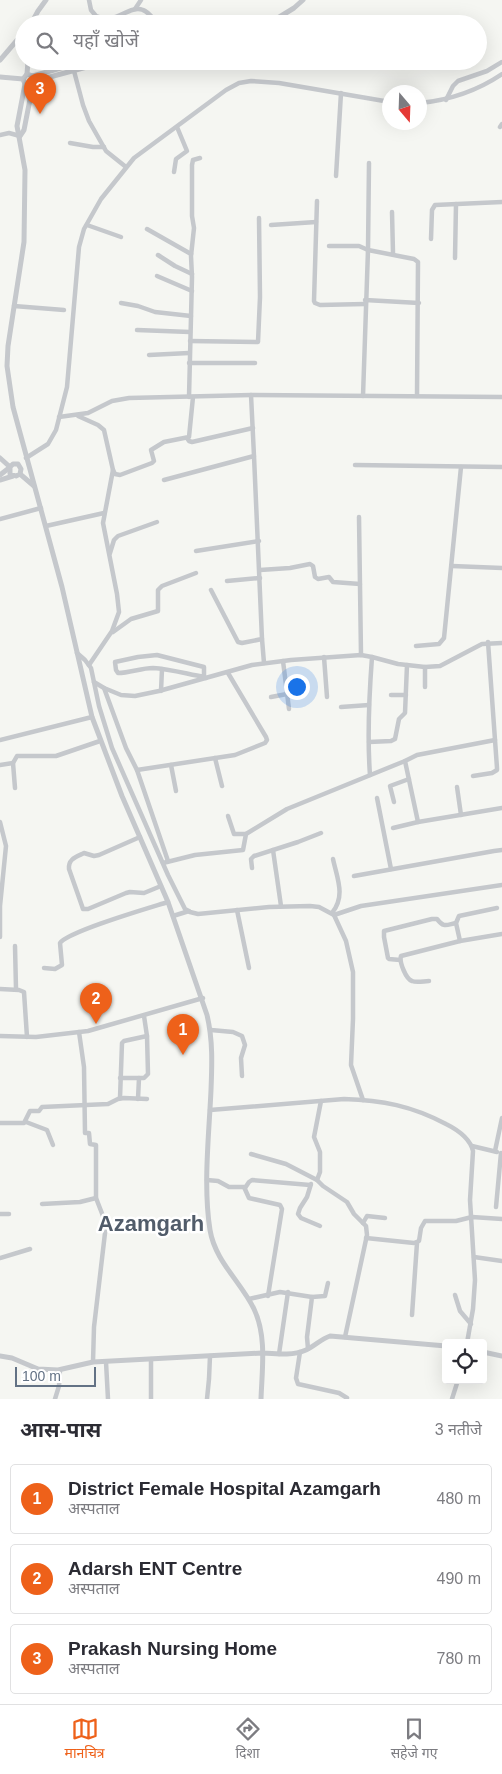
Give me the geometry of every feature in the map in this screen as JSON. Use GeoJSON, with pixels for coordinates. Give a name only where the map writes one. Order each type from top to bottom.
{"type":"FeatureCollection","features":[{"type":"Feature","properties":{"kind":"street"},"geometry":{"type":"LineString","coordinates":[[37,15],[46,0]]}},
{"type":"Feature","properties":{"kind":"street"},"geometry":{"type":"LineString","coordinates":[[89,0],[92,12],[95,15]]}},
{"type":"Feature","properties":{"kind":"street"},"geometry":{"type":"LineString","coordinates":[[121,15],[134,9],[141,0]]}},
{"type":"Feature","properties":{"kind":"street"},"geometry":{"type":"LineString","coordinates":[[283,15],[303,0]]}},
{"type":"Feature","properties":{"kind":"street"},"geometry":{"type":"LineString","coordinates":[[134,9],[144,10],[149,15]]}},
{"type":"Feature","properties":{"kind":"street"},"geometry":{"type":"LineString","coordinates":[[0,60],[15,42]]}},
{"type":"Feature","properties":{"kind":"street"},"geometry":{"type":"LineString","coordinates":[[446,100],[453,86],[458,82],[487,71],[502,62]]}},
{"type":"Feature","properties":{"kind":"street"},"geometry":{"type":"LineString","coordinates":[[20,136],[24,130],[32,79],[30,70]]}},
{"type":"Feature","properties":{"kind":"street"},"geometry":{"type":"LineString","coordinates":[[24,82],[58,70]]}},
{"type":"Feature","properties":{"kind":"street"},"geometry":{"type":"LineString","coordinates":[[32,79],[78,70]]}},
{"type":"Feature","properties":{"kind":"street"},"geometry":{"type":"LineString","coordinates":[[74,71],[86,112],[104,147],[109,154],[126,167]]}},
{"type":"Feature","properties":{"kind":"street"},"geometry":{"type":"LineString","coordinates":[[0,77],[24,82],[30,86],[32,79]]}},
{"type":"Feature","properties":{"kind":"street"},"geometry":{"type":"LineString","coordinates":[[427,102],[446,100],[501,77]]}},
{"type":"Feature","properties":{"kind":"street"},"geometry":{"type":"LineString","coordinates":[[35,487],[20,474],[20,466],[26,458],[48,444],[56,430],[67,387],[79,247],[87,225],[101,199],[134,158],[233,85],[244,81],[279,83],[382,101]]}},
{"type":"Feature","properties":{"kind":"street"},"geometry":{"type":"LineString","coordinates":[[24,82],[17,126],[25,170],[25,226],[8,346],[8,366],[13,408],[46,526],[92,717],[100,741],[168,902],[202,998],[211,1030],[212,1059],[207,1180],[210,1231],[214,1246],[249,1299],[259,1322],[262,1353],[262,1399]]}},
{"type":"Feature","properties":{"kind":"street"},"geometry":{"type":"LineString","coordinates":[[336,176],[341,93]]}},
{"type":"Feature","properties":{"kind":"street"},"geometry":{"type":"LineString","coordinates":[[174,172],[176,159],[187,151],[177,127]]}},
{"type":"Feature","properties":{"kind":"street"},"geometry":{"type":"LineString","coordinates":[[0,135],[9,133],[20,136]]}},
{"type":"Feature","properties":{"kind":"street"},"geometry":{"type":"LineString","coordinates":[[70,143],[104,147]]}},
{"type":"Feature","properties":{"kind":"street"},"geometry":{"type":"LineString","coordinates":[[113,470],[115,474],[120,475],[151,464],[154,462],[151,452],[153,448],[164,442],[187,438],[190,435],[191,254],[194,228],[192,216],[192,165],[194,160],[200,158]]}},
{"type":"Feature","properties":{"kind":"street"},"geometry":{"type":"LineString","coordinates":[[363,396],[369,163]]}},
{"type":"Feature","properties":{"kind":"street"},"geometry":{"type":"LineString","coordinates":[[317,201],[313,298],[315,303],[320,306],[365,302],[419,303]]}},
{"type":"Feature","properties":{"kind":"street"},"geometry":{"type":"LineString","coordinates":[[431,238],[433,207],[438,205],[502,202]]}},
{"type":"Feature","properties":{"kind":"street"},"geometry":{"type":"LineString","coordinates":[[455,258],[456,204]]}},
{"type":"Feature","properties":{"kind":"street"},"geometry":{"type":"LineString","coordinates":[[392,212],[393,253]]}},
{"type":"Feature","properties":{"kind":"street"},"geometry":{"type":"LineString","coordinates":[[190,341],[258,342],[260,297],[259,218]]}},
{"type":"Feature","properties":{"kind":"street"},"geometry":{"type":"LineString","coordinates":[[271,225],[316,222]]}},
{"type":"Feature","properties":{"kind":"street"},"geometry":{"type":"LineString","coordinates":[[87,225],[121,237]]}},
{"type":"Feature","properties":{"kind":"street"},"geometry":{"type":"LineString","coordinates":[[147,229],[191,254]]}},
{"type":"Feature","properties":{"kind":"street"},"geometry":{"type":"LineString","coordinates":[[329,246],[356,245],[368,250],[393,253],[418,262],[417,396]]}},
{"type":"Feature","properties":{"kind":"street"},"geometry":{"type":"LineString","coordinates":[[158,255],[192,274]]}},
{"type":"Feature","properties":{"kind":"street"},"geometry":{"type":"LineString","coordinates":[[157,276],[192,291]]}},
{"type":"Feature","properties":{"kind":"street"},"geometry":{"type":"LineString","coordinates":[[121,303],[143,307],[156,312],[191,316]]}},
{"type":"Feature","properties":{"kind":"street"},"geometry":{"type":"LineString","coordinates":[[14,306],[64,310]]}},
{"type":"Feature","properties":{"kind":"street"},"geometry":{"type":"LineString","coordinates":[[137,330],[190,332]]}},
{"type":"Feature","properties":{"kind":"street"},"geometry":{"type":"LineString","coordinates":[[148,355],[190,353]]}},
{"type":"Feature","properties":{"kind":"street"},"geometry":{"type":"LineString","coordinates":[[190,363],[255,363]]}},
{"type":"Feature","properties":{"kind":"street"},"geometry":{"type":"LineString","coordinates":[[59,417],[93,411],[112,401],[124,398],[251,394],[502,397]]}},
{"type":"Feature","properties":{"kind":"street"},"geometry":{"type":"LineString","coordinates":[[251,394],[264,663]]}},
{"type":"Feature","properties":{"kind":"street"},"geometry":{"type":"LineString","coordinates":[[77,415],[98,424],[104,430],[113,470],[104,513],[103,528],[117,594],[118,612],[110,634],[89,665]]}},
{"type":"Feature","properties":{"kind":"street"},"geometry":{"type":"LineString","coordinates":[[187,438],[192,442],[253,428]]}},
{"type":"Feature","properties":{"kind":"street"},"geometry":{"type":"LineString","coordinates":[[164,480],[254,456]]}},
{"type":"Feature","properties":{"kind":"street"},"geometry":{"type":"LineString","coordinates":[[0,458],[9,467],[9,472],[14,476]]}},
{"type":"Feature","properties":{"kind":"street"},"geometry":{"type":"LineString","coordinates":[[0,475],[16,463],[20,466]]}},
{"type":"Feature","properties":{"kind":"street"},"geometry":{"type":"LineString","coordinates":[[355,465],[502,467]]}},
{"type":"Feature","properties":{"kind":"street"},"geometry":{"type":"LineString","coordinates":[[416,646],[435,644],[443,640],[461,467]]}},
{"type":"Feature","properties":{"kind":"street"},"geometry":{"type":"LineString","coordinates":[[0,480],[20,474]]}},
{"type":"Feature","properties":{"kind":"street"},"geometry":{"type":"LineString","coordinates":[[0,519],[41,508]]}},
{"type":"Feature","properties":{"kind":"street"},"geometry":{"type":"LineString","coordinates":[[46,526],[104,513]]}},
{"type":"Feature","properties":{"kind":"street"},"geometry":{"type":"LineString","coordinates":[[359,517],[361,655]]}},
{"type":"Feature","properties":{"kind":"street"},"geometry":{"type":"LineString","coordinates":[[109,555],[114,540],[118,536],[157,522]]}},
{"type":"Feature","properties":{"kind":"street"},"geometry":{"type":"LineString","coordinates":[[196,551],[259,541]]}},
{"type":"Feature","properties":{"kind":"street"},"geometry":{"type":"LineString","coordinates":[[260,570],[290,568],[310,564],[313,566],[315,577],[318,579],[329,577],[333,582],[360,584]]}},
{"type":"Feature","properties":{"kind":"street"},"geometry":{"type":"LineString","coordinates":[[452,566],[502,568]]}},
{"type":"Feature","properties":{"kind":"street"},"geometry":{"type":"LineString","coordinates":[[110,634],[131,618],[158,611],[158,590],[162,586],[196,573]]}},
{"type":"Feature","properties":{"kind":"street"},"geometry":{"type":"LineString","coordinates":[[227,581],[260,578]]}},
{"type":"Feature","properties":{"kind":"street"},"geometry":{"type":"LineString","coordinates":[[211,590],[238,642],[262,639]]}},
{"type":"Feature","properties":{"kind":"street"},"geometry":{"type":"LineString","coordinates":[[94,682],[104,688],[128,696],[143,695],[264,663],[361,655],[407,665],[440,666],[471,648],[488,642],[502,644]]}},
{"type":"Feature","properties":{"kind":"street"},"geometry":{"type":"LineString","coordinates":[[473,776],[492,773],[497,770],[488,642]]}},
{"type":"Feature","properties":{"kind":"street"},"geometry":{"type":"LineString","coordinates":[[77,653],[89,665],[112,748],[165,862],[179,898],[189,911],[198,914],[281,906],[310,906],[320,907],[333,914],[344,936],[353,972],[351,1065],[363,1100]]}},
{"type":"Feature","properties":{"kind":"street"},"geometry":{"type":"LineString","coordinates":[[162,655],[204,667],[206,678],[162,669],[118,673],[115,662],[138,657],[162,655]]}},
{"type":"Feature","properties":{"kind":"street"},"geometry":{"type":"LineString","coordinates":[[324,657],[327,697]]}},
{"type":"Feature","properties":{"kind":"street"},"geometry":{"type":"LineString","coordinates":[[370,775],[368,742],[372,657]]}},
{"type":"Feature","properties":{"kind":"street"},"geometry":{"type":"LineString","coordinates":[[283,661],[289,709]]}},
{"type":"Feature","properties":{"kind":"street"},"geometry":{"type":"LineString","coordinates":[[368,742],[391,741],[395,739],[399,718],[405,713],[407,665]]}},
{"type":"Feature","properties":{"kind":"street"},"geometry":{"type":"LineString","coordinates":[[425,667],[425,687]]}},
{"type":"Feature","properties":{"kind":"street"},"geometry":{"type":"LineString","coordinates":[[161,691],[162,669]]}},
{"type":"Feature","properties":{"kind":"street"},"geometry":{"type":"LineString","coordinates":[[137,770],[242,753],[265,744],[267,740],[228,673]]}},
{"type":"Feature","properties":{"kind":"street"},"geometry":{"type":"LineString","coordinates":[[104,688],[126,748],[137,770],[165,862]]}},
{"type":"Feature","properties":{"kind":"street"},"geometry":{"type":"LineString","coordinates":[[271,697],[287,694]]}},
{"type":"Feature","properties":{"kind":"street"},"geometry":{"type":"LineString","coordinates":[[391,695],[406,695]]}},
{"type":"Feature","properties":{"kind":"street"},"geometry":{"type":"LineString","coordinates":[[340,707],[369,706]]}},
{"type":"Feature","properties":{"kind":"street"},"geometry":{"type":"LineString","coordinates":[[0,740],[92,717]]}},
{"type":"Feature","properties":{"kind":"street"},"geometry":{"type":"LineString","coordinates":[[15,788],[13,763],[17,756],[56,756],[100,741]]}},
{"type":"Feature","properties":{"kind":"street"},"geometry":{"type":"LineString","coordinates":[[228,816],[234,834],[246,834],[287,809],[425,753],[496,741],[502,743]]}},
{"type":"Feature","properties":{"kind":"street"},"geometry":{"type":"LineString","coordinates":[[215,758],[222,786]]}},
{"type":"Feature","properties":{"kind":"street"},"geometry":{"type":"LineString","coordinates":[[405,761],[418,822]]}},
{"type":"Feature","properties":{"kind":"street"},"geometry":{"type":"LineString","coordinates":[[0,764],[13,763]]}},
{"type":"Feature","properties":{"kind":"street"},"geometry":{"type":"LineString","coordinates":[[171,765],[176,791]]}},
{"type":"Feature","properties":{"kind":"street"},"geometry":{"type":"LineString","coordinates":[[394,802],[390,786],[409,779]]}},
{"type":"Feature","properties":{"kind":"street"},"geometry":{"type":"LineString","coordinates":[[456,787],[461,815]]}},
{"type":"Feature","properties":{"kind":"street"},"geometry":{"type":"LineString","coordinates":[[377,798],[392,869]]}},
{"type":"Feature","properties":{"kind":"street"},"geometry":{"type":"LineString","coordinates":[[393,828],[502,808]]}},
{"type":"Feature","properties":{"kind":"street"},"geometry":{"type":"LineString","coordinates":[[0,822],[6,846],[0,906],[0,937]]}},
{"type":"Feature","properties":{"kind":"street"},"geometry":{"type":"LineString","coordinates":[[252,868],[252,857],[321,833]]}},
{"type":"Feature","properties":{"kind":"street"},"geometry":{"type":"LineString","coordinates":[[165,862],[195,855],[240,851],[244,848],[246,834]]}},
{"type":"Feature","properties":{"kind":"street"},"geometry":{"type":"LineString","coordinates":[[140,837],[97,856],[84,853],[71,860],[69,869],[83,909],[88,909],[126,893],[144,894],[161,886]]}},
{"type":"Feature","properties":{"kind":"street"},"geometry":{"type":"LineString","coordinates":[[273,850],[281,906]]}},
{"type":"Feature","properties":{"kind":"street"},"geometry":{"type":"LineString","coordinates":[[354,876],[502,850]]}},
{"type":"Feature","properties":{"kind":"street"},"geometry":{"type":"LineString","coordinates":[[333,859],[340,893],[338,905],[333,914]]}},
{"type":"Feature","properties":{"kind":"street"},"geometry":{"type":"LineString","coordinates":[[333,914],[361,906],[502,885]]}},
{"type":"Feature","properties":{"kind":"street"},"geometry":{"type":"LineString","coordinates":[[44,968],[55,969],[61,967],[63,963],[60,943],[64,938],[168,902]]}},
{"type":"Feature","properties":{"kind":"street"},"geometry":{"type":"LineString","coordinates":[[460,942],[456,923],[457,918],[462,915],[497,908]]}},
{"type":"Feature","properties":{"kind":"street"},"geometry":{"type":"LineString","coordinates":[[237,910],[249,968]]}},
{"type":"Feature","properties":{"kind":"street"},"geometry":{"type":"LineString","coordinates":[[173,916],[189,911]]}},
{"type":"Feature","properties":{"kind":"street"},"geometry":{"type":"LineString","coordinates":[[400,960],[389,959],[386,955],[384,931],[387,929],[435,919],[444,926],[456,923]]}},
{"type":"Feature","properties":{"kind":"street"},"geometry":{"type":"LineString","coordinates":[[429,981],[411,981],[408,979],[400,960],[403,954],[502,934]]}},
{"type":"Feature","properties":{"kind":"street"},"geometry":{"type":"LineString","coordinates":[[15,946],[16,989]]}},
{"type":"Feature","properties":{"kind":"street"},"geometry":{"type":"LineString","coordinates":[[0,989],[22,990],[25,995],[28,1037]]}},
{"type":"Feature","properties":{"kind":"street"},"geometry":{"type":"LineString","coordinates":[[0,1036],[28,1037],[88,1031],[202,998]]}},
{"type":"Feature","properties":{"kind":"street"},"geometry":{"type":"LineString","coordinates":[[120,1078],[146,1077],[148,1074],[148,1036],[144,1016]]}},
{"type":"Feature","properties":{"kind":"street"},"geometry":{"type":"LineString","coordinates":[[211,1030],[233,1032],[242,1036],[245,1045],[241,1058],[242,1076]]}},
{"type":"Feature","properties":{"kind":"street"},"geometry":{"type":"LineString","coordinates":[[79,1032],[84,1067],[85,1133],[88,1133],[90,1144],[96,1145],[96,1198],[103,1216],[105,1233],[94,1327],[93,1362]]}},
{"type":"Feature","properties":{"kind":"street"},"geometry":{"type":"LineString","coordinates":[[120,1098],[122,1044],[124,1041],[148,1036]]}},
{"type":"Feature","properties":{"kind":"street"},"geometry":{"type":"LineString","coordinates":[[138,1099],[139,1078]]}},
{"type":"Feature","properties":{"kind":"street"},"geometry":{"type":"LineString","coordinates":[[26,1122],[30,1111],[39,1111],[42,1107],[108,1104],[120,1098],[147,1099]]}},
{"type":"Feature","properties":{"kind":"street"},"geometry":{"type":"LineString","coordinates":[[210,1110],[344,1099],[363,1100],[391,1103],[419,1111],[456,1130],[465,1137],[472,1146],[473,1157],[470,1200],[474,1257],[474,1298],[468,1339]]}},
{"type":"Feature","properties":{"kind":"street"},"geometry":{"type":"LineString","coordinates":[[320,1226],[298,1216],[298,1211],[307,1197],[310,1185],[320,1172],[320,1152],[314,1137],[321,1101]]}},
{"type":"Feature","properties":{"kind":"street"},"geometry":{"type":"LineString","coordinates":[[495,1151],[502,1118]]}},
{"type":"Feature","properties":{"kind":"street"},"geometry":{"type":"LineString","coordinates":[[0,1123],[22,1124],[26,1122],[46,1130],[53,1145]]}},
{"type":"Feature","properties":{"kind":"street"},"geometry":{"type":"LineString","coordinates":[[472,1146],[502,1153],[496,1207]]}},
{"type":"Feature","properties":{"kind":"street"},"geometry":{"type":"LineString","coordinates":[[251,1154],[286,1164],[315,1179],[347,1202],[367,1230],[345,1336]]}},
{"type":"Feature","properties":{"kind":"street"},"geometry":{"type":"LineString","coordinates":[[207,1180],[218,1181],[228,1186],[245,1188]]}},
{"type":"Feature","properties":{"kind":"street"},"geometry":{"type":"LineString","coordinates":[[268,1296],[282,1207],[278,1203],[249,1198],[245,1188],[248,1182],[252,1180],[310,1185]]}},
{"type":"Feature","properties":{"kind":"street"},"geometry":{"type":"LineString","coordinates":[[42,1204],[96,1198]]}},
{"type":"Feature","properties":{"kind":"street"},"geometry":{"type":"LineString","coordinates":[[0,1214],[9,1214]]}},
{"type":"Feature","properties":{"kind":"street"},"geometry":{"type":"LineString","coordinates":[[363,1223],[367,1216],[385,1218]]}},
{"type":"Feature","properties":{"kind":"street"},"geometry":{"type":"LineString","coordinates":[[412,1315],[417,1243],[422,1224],[425,1221],[456,1222],[472,1217],[502,1219]]}},
{"type":"Feature","properties":{"kind":"street"},"geometry":{"type":"LineString","coordinates":[[366,1238],[390,1242],[417,1243]]}},
{"type":"Feature","properties":{"kind":"street"},"geometry":{"type":"LineString","coordinates":[[0,1258],[30,1249]]}},
{"type":"Feature","properties":{"kind":"street"},"geometry":{"type":"LineString","coordinates":[[474,1257],[502,1261]]}},
{"type":"Feature","properties":{"kind":"street"},"geometry":{"type":"LineString","coordinates":[[249,1299],[280,1292],[326,1296],[328,1283]]}},
{"type":"Feature","properties":{"kind":"street"},"geometry":{"type":"LineString","coordinates":[[279,1354],[288,1292]]}},
{"type":"Feature","properties":{"kind":"street"},"geometry":{"type":"LineString","coordinates":[[454,1295],[460,1311],[471,1324]]}},
{"type":"Feature","properties":{"kind":"street"},"geometry":{"type":"LineString","coordinates":[[308,1349],[307,1337],[312,1296]]}},
{"type":"Feature","properties":{"kind":"street"},"geometry":{"type":"LineString","coordinates":[[0,1356],[12,1358],[38,1369],[60,1370],[93,1362],[262,1353],[290,1354],[308,1349],[330,1336],[442,1346]]}},
{"type":"Feature","properties":{"kind":"street"},"geometry":{"type":"LineString","coordinates":[[300,1352],[296,1378],[298,1384],[339,1393],[347,1398]]}},
{"type":"Feature","properties":{"kind":"street"},"geometry":{"type":"LineString","coordinates":[[487,1353],[502,1356]]}},
{"type":"Feature","properties":{"kind":"street"},"geometry":{"type":"LineString","coordinates":[[206,1399],[210,1356]]}},
{"type":"Feature","properties":{"kind":"street"},"geometry":{"type":"LineString","coordinates":[[151,1359],[152,1399]]}},
{"type":"Feature","properties":{"kind":"street"},"geometry":{"type":"LineString","coordinates":[[106,1362],[108,1399]]}},
{"type":"Feature","properties":{"kind":"street"},"geometry":{"type":"LineString","coordinates":[[54,1399],[59,1386],[60,1370]]}},
{"type":"Feature","properties":{"kind":"street"},"geometry":{"type":"LineString","coordinates":[[452,1399],[457,1384]]}},
{"type":"Feature","properties":{"kind":"place","name":"Prakash Nursing Home"},"geometry":{"type":"Point","coordinates":[40,114]}},
{"type":"Feature","properties":{"kind":"place","name":"Adarsh ENT Centre"},"geometry":{"type":"Point","coordinates":[96,1024]}},
{"type":"Feature","properties":{"kind":"place","name":"District Female Hospital Azamgarh"},"geometry":{"type":"Point","coordinates":[183,1055]}},
{"type":"Feature","properties":{"kind":"district","name":"Azamgarh"},"geometry":{"type":"Point","coordinates":[151,1223]}}]}
